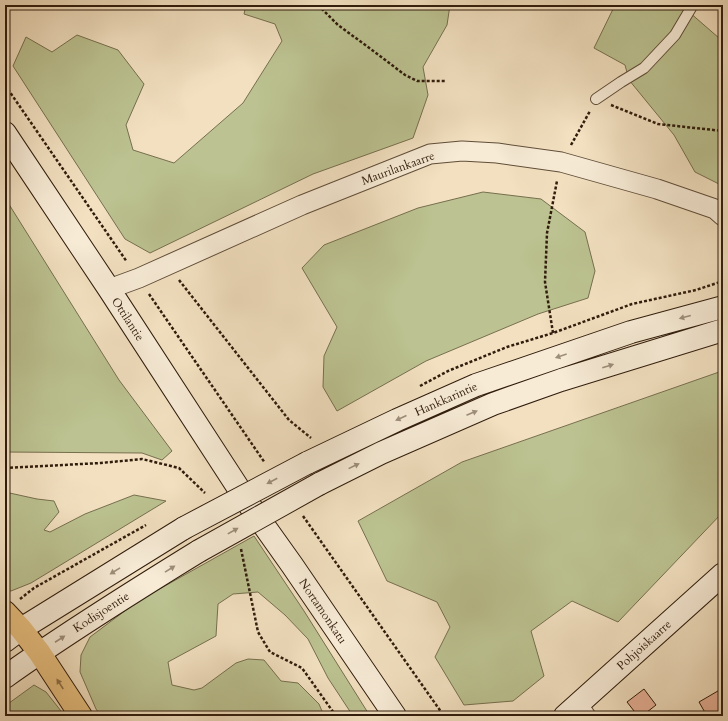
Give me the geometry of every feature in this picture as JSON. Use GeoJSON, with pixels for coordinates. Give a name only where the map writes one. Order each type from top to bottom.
{"type":"FeatureCollection","features":[{"type":"Feature","properties":{"kind":"highway"},"geometry":{"type":"LineString","coordinates":[[11,607],[13,635],[39,652],[81,716]]}},
{"type":"Feature","properties":{"kind":"main road","name":"Ottilantie"},"geometry":{"type":"LineString","coordinates":[[5,133],[109,289],[250,506]]}},
{"type":"Feature","properties":{"kind":"main road","name":"Hankkarintie"},"geometry":{"type":"LineString","coordinates":[[13,635],[184,528],[306,463],[397,420],[476,385],[631,332],[723,307]]}},
{"type":"Feature","properties":{"kind":"main road","name":"Hankkarintie"},"geometry":{"type":"LineString","coordinates":[[199,550],[319,484],[381,453],[493,404],[561,380],[723,330]]}},
{"type":"Feature","properties":{"kind":"main road","name":"Nortamonkatu"},"geometry":{"type":"LineString","coordinates":[[250,506],[395,716]]}},
{"type":"Feature","properties":{"kind":"main road","name":"Kodisjoentie"},"geometry":{"type":"LineString","coordinates":[[5,677],[39,652],[199,550]]}},
{"type":"Feature","properties":{"kind":"main road","name":"Pohjoiskaarre"},"geometry":{"type":"LineString","coordinates":[[565,716],[586,709],[723,574]]}},
{"type":"Feature","properties":{"kind":"street","name":"Maurilankaarre"},"geometry":{"type":"LineString","coordinates":[[109,289],[139,278],[302,205],[430,154],[462,151],[497,153],[560,170],[657,189],[715,210],[723,216]]}},
{"type":"Feature","properties":{"kind":"lane"},"geometry":{"type":"LineString","coordinates":[[596,99],[644,68],[675,35],[691,8],[691,5]]}},
{"type":"Feature","properties":{"kind":"path"},"geometry":{"type":"LineString","coordinates":[[318,5],[338,25],[417,82],[445,81]]}},
{"type":"Feature","properties":{"kind":"path"},"geometry":{"type":"LineString","coordinates":[[5,85],[269,469]]}},
{"type":"Feature","properties":{"kind":"path"},"geometry":{"type":"LineString","coordinates":[[553,333],[545,282],[547,233],[560,170],[596,99],[658,124],[723,131]]}},
{"type":"Feature","properties":{"kind":"path"},"geometry":{"type":"LineString","coordinates":[[167,265],[289,420],[312,439]]}},
{"type":"Feature","properties":{"kind":"path"},"geometry":{"type":"LineString","coordinates":[[302,514],[444,716]]}},
{"type":"Feature","properties":{"kind":"path"},"geometry":{"type":"LineString","coordinates":[[11,607],[34,588],[149,524]]}},
{"type":"Feature","properties":{"kind":"green space"},"geometry":{"type":"Polygon","coordinates":[[[246,5],[450,5],[447,25],[423,67],[428,95],[413,138],[313,174],[150,253],[125,239],[13,66],[26,37],[52,52],[77,35],[118,50],[144,84],[126,125],[133,150],[174,163],[243,103],[282,41],[275,24],[244,14],[246,5]]]}},
{"type":"Feature","properties":{"kind":"green space"},"geometry":{"type":"Polygon","coordinates":[[[615,5],[643,7],[646,5],[681,5],[719,38],[723,36],[723,186],[695,172],[674,135],[629,80],[625,65],[594,48],[615,5]]]}},
{"type":"Feature","properties":{"kind":"green space"},"geometry":{"type":"Polygon","coordinates":[[[483,192],[541,199],[585,232],[595,271],[588,298],[538,314],[426,361],[337,411],[323,387],[324,356],[337,327],[302,268],[324,245],[418,208],[483,192]]]}},
{"type":"Feature","properties":{"kind":"green space"},"geometry":{"type":"Polygon","coordinates":[[[5,198],[119,380],[172,451],[162,460],[142,453],[5,452],[5,198]]]}},
{"type":"Feature","properties":{"kind":"green space"},"geometry":{"type":"Polygon","coordinates":[[[722,371],[723,512],[618,622],[572,601],[531,631],[544,676],[513,701],[464,705],[435,657],[450,627],[437,602],[387,581],[358,521],[462,462],[722,371]]]}},
{"type":"Feature","properties":{"kind":"green space"},"geometry":{"type":"Polygon","coordinates":[[[5,492],[54,501],[59,512],[44,530],[50,532],[85,514],[134,495],[166,501],[31,583],[11,591],[5,590],[5,492]]]}},
{"type":"Feature","properties":{"kind":"green space"},"geometry":{"type":"Polygon","coordinates":[[[254,536],[304,611],[370,716],[353,716],[328,678],[308,639],[285,615],[258,592],[233,594],[218,604],[216,636],[168,662],[172,685],[194,690],[202,688],[236,663],[248,659],[264,660],[281,681],[298,683],[319,704],[324,716],[101,716],[96,709],[80,672],[81,655],[90,637],[138,601],[254,536]]]}},
{"type":"Feature","properties":{"kind":"green space"},"geometry":{"type":"Polygon","coordinates":[[[34,685],[46,692],[65,716],[5,716],[5,706],[34,685]]]}},
{"type":"Feature","properties":{"kind":"building"},"geometry":{"type":"Polygon","coordinates":[[[723,688],[723,716],[707,716],[699,702],[723,688]]]}},
{"type":"Feature","properties":{"kind":"building"},"geometry":{"type":"Polygon","coordinates":[[[644,689],[656,705],[642,716],[638,716],[627,702],[644,689]]]}}]}
